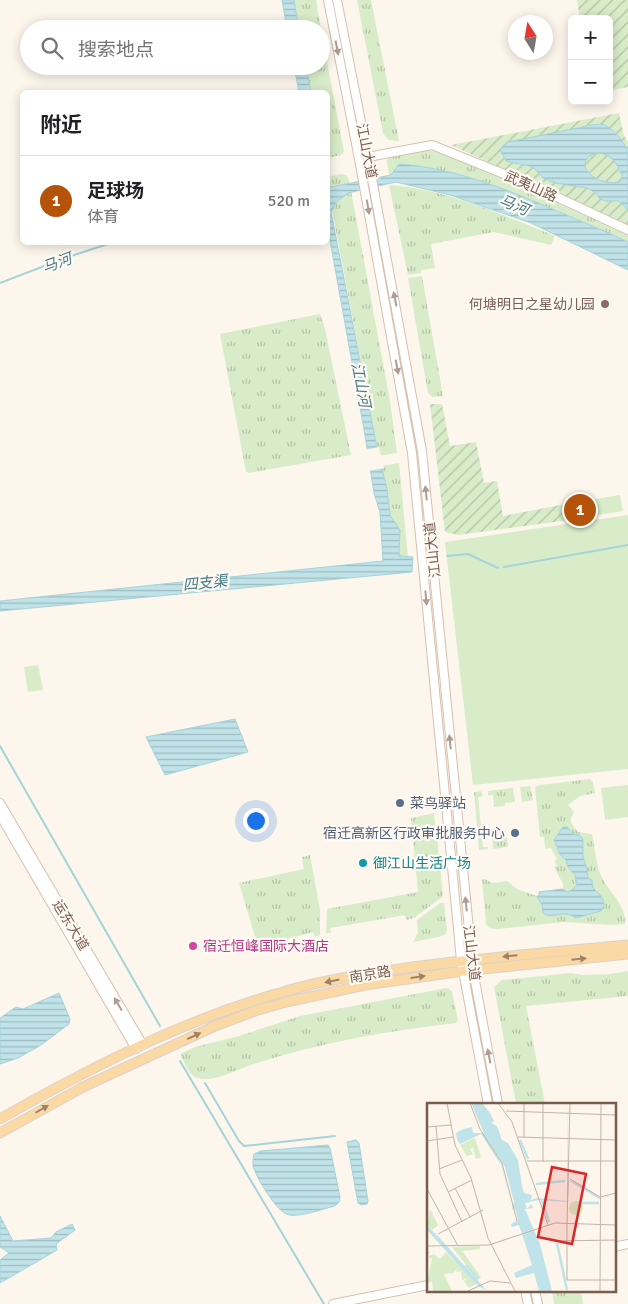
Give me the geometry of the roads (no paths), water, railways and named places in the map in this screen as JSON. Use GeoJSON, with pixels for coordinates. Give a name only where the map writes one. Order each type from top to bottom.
{"type":"FeatureCollection","features":[{"type":"Feature","properties":{"kind":"main road","name":"江山大道"},"geometry":{"type":"LineString","coordinates":[[328,0],[412,453],[461,960],[488,1103]]}},
{"type":"Feature","properties":{"kind":"main road","name":"江山大道"},"geometry":{"type":"LineString","coordinates":[[337,0],[422,451],[471,959],[498,1103]]}},
{"type":"Feature","properties":{"kind":"main road","name":"武夷山路"},"geometry":{"type":"LineString","coordinates":[[368,157],[432,144],[529,184],[628,230]]}},
{"type":"Feature","properties":{"kind":"main road","name":"运东大道"},"geometry":{"type":"LineString","coordinates":[[0,804],[140,1047]]}},
{"type":"Feature","properties":{"kind":"main road","name":"运东大道"},"geometry":{"type":"LineString","coordinates":[[0,815],[140,1047]]}},
{"type":"Feature","properties":{"kind":"main road","name":"南京路"},"geometry":{"type":"LineString","coordinates":[[0,1119],[77,1077],[140,1047],[211,1016],[285,991],[363,974],[461,960],[628,945]]}},
{"type":"Feature","properties":{"kind":"main road","name":"南京路"},"geometry":{"type":"LineString","coordinates":[[0,1133],[49,1104],[132,1064],[215,1026],[286,1002],[365,985],[463,971],[628,954]]}},
{"type":"Feature","properties":{"kind":"main road"},"geometry":{"type":"LineString","coordinates":[[333,1304],[427,1285]]}},
{"type":"Feature","properties":{"kind":"water"},"geometry":{"type":"Polygon","coordinates":[[[282,0],[294,0],[297,20],[285,20],[282,0]]]}},
{"type":"Feature","properties":{"kind":"water"},"geometry":{"type":"Polygon","coordinates":[[[296,75],[308,75],[311,90],[299,90],[296,75]]]}},
{"type":"Feature","properties":{"kind":"water"},"geometry":{"type":"Polygon","coordinates":[[[603,124],[607,126],[618,136],[627,149],[628,210],[619,201],[605,201],[587,188],[555,183],[543,178],[534,168],[506,161],[501,152],[501,148],[508,142],[603,124]],[[601,153],[588,157],[585,162],[589,173],[602,181],[619,182],[622,175],[618,166],[612,159],[601,153]]]}},
{"type":"Feature","properties":{"kind":"water","name":"江山河"},"geometry":{"type":"Polygon","coordinates":[[[399,164],[458,174],[532,200],[628,242],[628,270],[531,223],[450,195],[396,182],[348,193],[335,203],[331,212],[377,448],[387,489],[390,515],[400,530],[399,556],[413,557],[412,572],[0,611],[0,601],[383,561],[380,512],[374,493],[330,240],[330,186],[391,175],[399,164]]]}},
{"type":"Feature","properties":{"kind":"water"},"geometry":{"type":"Polygon","coordinates":[[[235,719],[248,752],[165,775],[146,737],[235,719]]]}},
{"type":"Feature","properties":{"kind":"water"},"geometry":{"type":"Polygon","coordinates":[[[563,827],[567,827],[573,834],[579,835],[583,839],[583,857],[588,878],[592,880],[593,888],[603,900],[604,906],[601,911],[576,918],[566,914],[550,916],[543,913],[542,905],[537,896],[539,896],[539,892],[562,889],[568,892],[577,885],[575,875],[560,854],[554,840],[563,827]]]}},
{"type":"Feature","properties":{"kind":"water"},"geometry":{"type":"Polygon","coordinates":[[[59,993],[70,1019],[69,1024],[41,1045],[18,1058],[0,1064],[0,1018],[16,1007],[23,1009],[59,993]]]}},
{"type":"Feature","properties":{"kind":"water"},"geometry":{"type":"Polygon","coordinates":[[[356,1140],[359,1143],[368,1201],[367,1204],[361,1205],[358,1203],[347,1142],[356,1140]]]}},
{"type":"Feature","properties":{"kind":"water"},"geometry":{"type":"Polygon","coordinates":[[[328,1145],[340,1197],[339,1202],[335,1206],[305,1214],[289,1215],[284,1213],[273,1202],[258,1178],[253,1166],[254,1154],[261,1151],[328,1145]]]}},
{"type":"Feature","properties":{"kind":"water"},"geometry":{"type":"Polygon","coordinates":[[[0,1216],[13,1241],[51,1238],[56,1232],[72,1224],[75,1230],[56,1244],[57,1250],[0,1283],[0,1260],[9,1253],[0,1247],[0,1216]]]}},
{"type":"Feature","properties":{"kind":"waterway","name":"马河"},"geometry":{"type":"LineString","coordinates":[[0,283],[105,245]]}},
{"type":"Feature","properties":{"kind":"waterway","name":"四支渠"},"geometry":{"type":"LineString","coordinates":[[504,567],[628,545]]}},
{"type":"Feature","properties":{"kind":"waterway","name":"四支渠"},"geometry":{"type":"LineString","coordinates":[[447,556],[468,554],[498,568]]}},
{"type":"Feature","properties":{"kind":"waterway"},"geometry":{"type":"LineString","coordinates":[[0,746],[160,1026]]}},
{"type":"Feature","properties":{"kind":"waterway"},"geometry":{"type":"LineString","coordinates":[[180,1061],[324,1304]]}},
{"type":"Feature","properties":{"kind":"waterway"},"geometry":{"type":"LineString","coordinates":[[205,1083],[239,1141],[244,1146],[335,1136]]}},
{"type":"Feature","properties":{"kind":"place","name":"何塘明日之星幼儿园"},"geometry":{"type":"Point","coordinates":[605,304]}},
{"type":"Feature","properties":{"kind":"place","name":"足球场"},"geometry":{"type":"Point","coordinates":[580,510]}},
{"type":"Feature","properties":{"kind":"place","name":"菜鸟驿站"},"geometry":{"type":"Point","coordinates":[400,803]}},
{"type":"Feature","properties":{"kind":"place","name":"宿迁高新区行政审批服务中心"},"geometry":{"type":"Point","coordinates":[515,833]}},
{"type":"Feature","properties":{"kind":"place","name":"御江山生活广场"},"geometry":{"type":"Point","coordinates":[363,863]}},
{"type":"Feature","properties":{"kind":"place","name":"宿迁恒峰国际大酒店"},"geometry":{"type":"Point","coordinates":[193,946]}}]}
